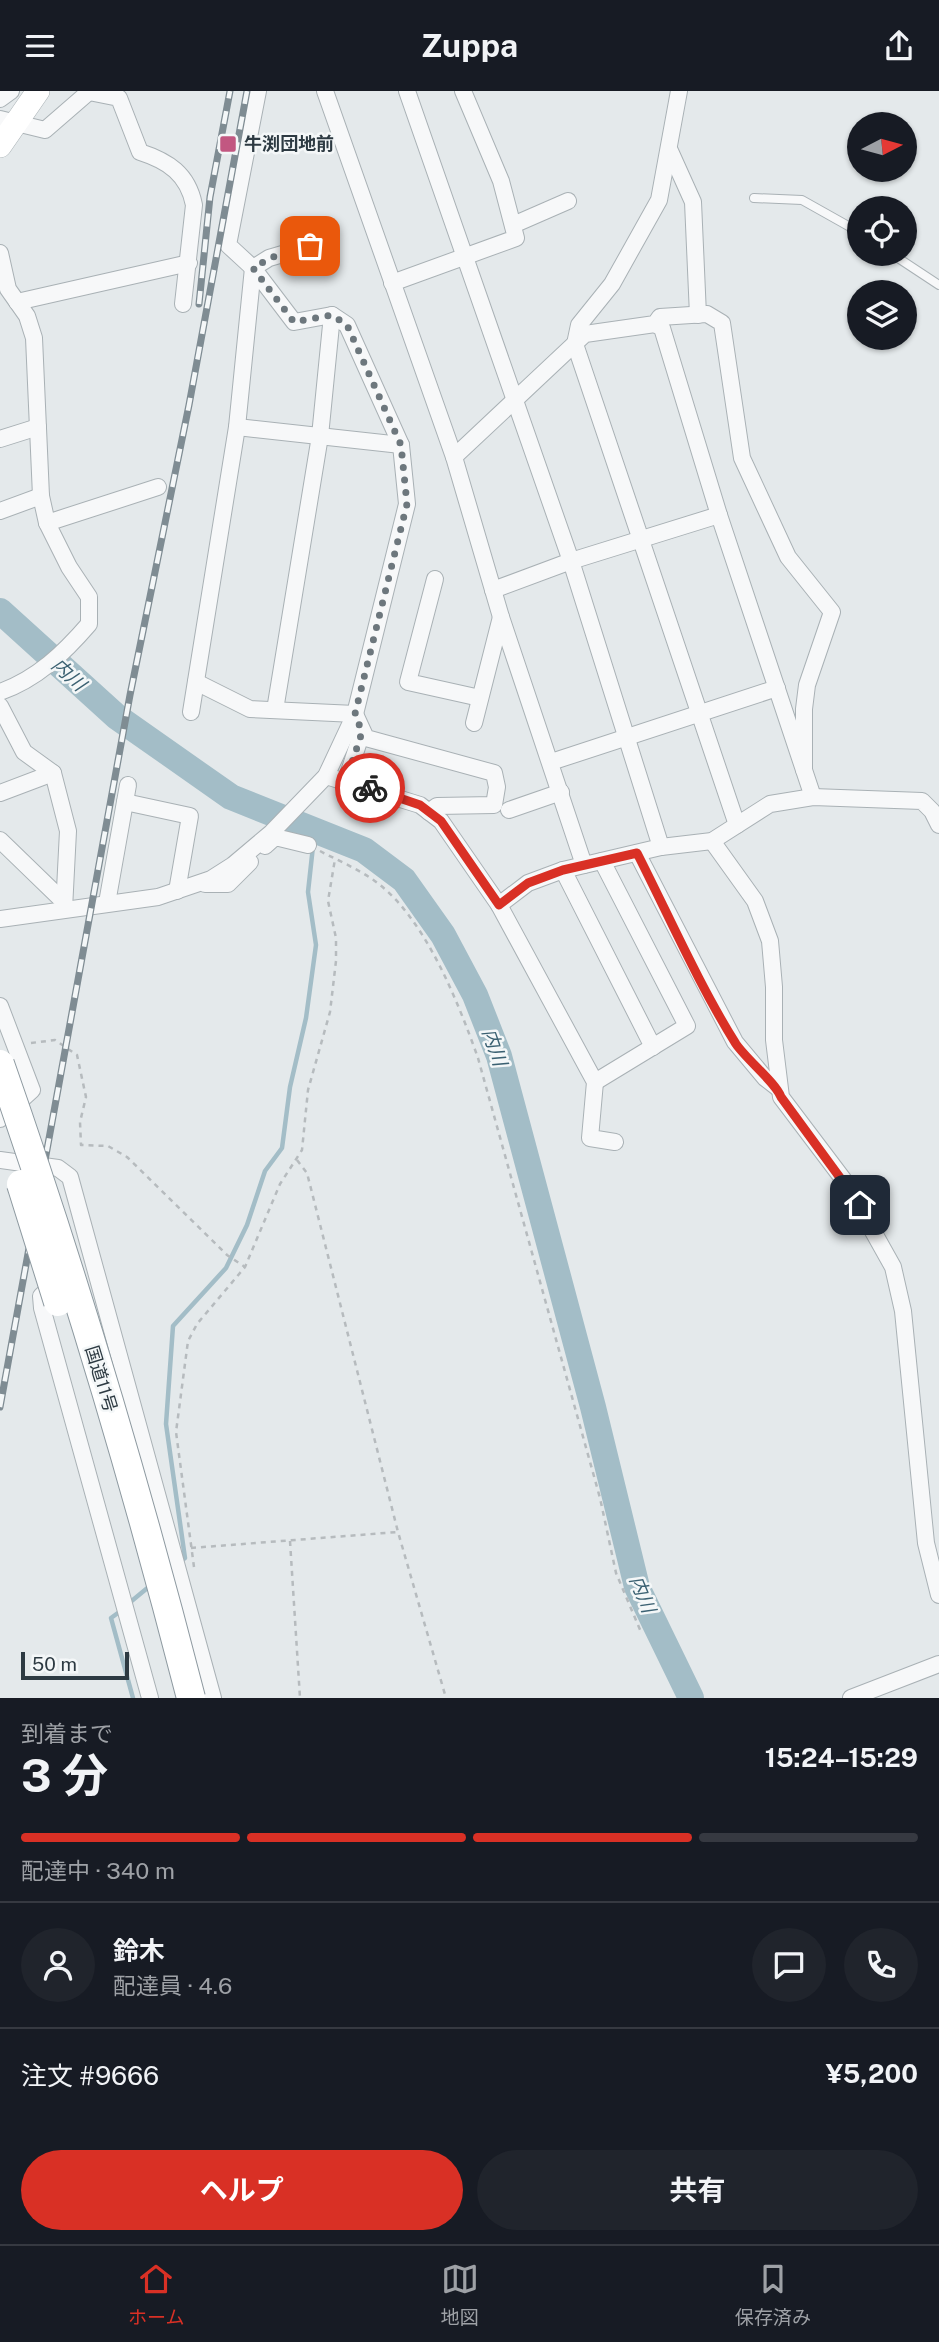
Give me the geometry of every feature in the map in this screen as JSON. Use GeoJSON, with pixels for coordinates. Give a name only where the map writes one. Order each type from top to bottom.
{"type":"FeatureCollection","features":[{"type":"Feature","properties":{"kind":"highway","name":"国道11号"},"geometry":{"type":"LineString","coordinates":[[8,1056],[162,1585],[191,1698]]}},
{"type":"Feature","properties":{"kind":"highway","name":"国道11号"},"geometry":{"type":"LineString","coordinates":[[0,1121],[127,1528],[173,1698]]}},
{"type":"Feature","properties":{"kind":"main road"},"geometry":{"type":"LineString","coordinates":[[0,146],[9,121],[38,91]]}},
{"type":"Feature","properties":{"kind":"street"},"geometry":{"type":"LineString","coordinates":[[0,99],[11,91]]}},
{"type":"Feature","properties":{"kind":"street"},"geometry":{"type":"LineString","coordinates":[[0,919],[63,905],[107,902],[177,891],[199,884],[233,865],[271,832],[326,776],[355,714],[407,504],[401,445],[347,325],[332,315],[294,322],[253,268],[228,245],[258,91]]}},
{"type":"Feature","properties":{"kind":"street"},"geometry":{"type":"LineString","coordinates":[[325,91],[454,457],[501,617],[584,865]]}},
{"type":"Feature","properties":{"kind":"street"},"geometry":{"type":"LineString","coordinates":[[407,91],[462,257],[571,562],[661,847]]}},
{"type":"Feature","properties":{"kind":"street"},"geometry":{"type":"LineString","coordinates":[[392,283],[516,238],[500,181],[463,91]]}},
{"type":"Feature","properties":{"kind":"street"},"geometry":{"type":"LineString","coordinates":[[678,91],[670,151],[659,200],[612,284],[579,325],[575,344],[643,539],[737,825]]}},
{"type":"Feature","properties":{"kind":"street"},"geometry":{"type":"LineString","coordinates":[[9,121],[45,130],[89,92],[119,98],[140,152],[165,160],[185,182],[194,205],[183,304]]}},
{"type":"Feature","properties":{"kind":"street"},"geometry":{"type":"LineString","coordinates":[[670,151],[692,202],[698,315]]}},
{"type":"Feature","properties":{"kind":"street"},"geometry":{"type":"LineString","coordinates":[[513,225],[568,201]]}},
{"type":"Feature","properties":{"kind":"street"},"geometry":{"type":"LineString","coordinates":[[253,268],[270,258],[310,246]]}},
{"type":"Feature","properties":{"kind":"street"},"geometry":{"type":"LineString","coordinates":[[0,253],[8,289],[27,316],[34,338],[41,496],[47,523],[69,567],[89,597],[89,624],[75,641],[42,671],[19,685],[0,692]]}},
{"type":"Feature","properties":{"kind":"street"},"geometry":{"type":"LineString","coordinates":[[18,302],[189,263]]}},
{"type":"Feature","properties":{"kind":"street"},"geometry":{"type":"LineString","coordinates":[[191,712],[237,427],[253,268]]}},
{"type":"Feature","properties":{"kind":"street"},"geometry":{"type":"LineString","coordinates":[[654,324],[660,317],[707,314],[723,323],[742,458],[788,557],[799,575],[828,603],[832,612],[807,685],[804,709],[804,770]]}},
{"type":"Feature","properties":{"kind":"street"},"geometry":{"type":"LineString","coordinates":[[275,710],[320,436],[332,315]]}},
{"type":"Feature","properties":{"kind":"street"},"geometry":{"type":"LineString","coordinates":[[454,457],[514,397],[585,334],[654,324],[662,328],[719,515],[813,797]]}},
{"type":"Feature","properties":{"kind":"street"},"geometry":{"type":"LineString","coordinates":[[0,439],[38,427]]}},
{"type":"Feature","properties":{"kind":"street"},"geometry":{"type":"LineString","coordinates":[[237,427],[401,445]]}},
{"type":"Feature","properties":{"kind":"street"},"geometry":{"type":"LineString","coordinates":[[47,523],[158,487]]}},
{"type":"Feature","properties":{"kind":"street"},"geometry":{"type":"LineString","coordinates":[[0,511],[41,496]]}},
{"type":"Feature","properties":{"kind":"street"},"geometry":{"type":"LineString","coordinates":[[493,590],[719,515]]}},
{"type":"Feature","properties":{"kind":"street"},"geometry":{"type":"LineString","coordinates":[[435,579],[408,682],[480,698]]}},
{"type":"Feature","properties":{"kind":"street"},"geometry":{"type":"LineString","coordinates":[[474,723],[501,617]]}},
{"type":"Feature","properties":{"kind":"street"},"geometry":{"type":"LineString","coordinates":[[196,682],[250,709],[355,714]]}},
{"type":"Feature","properties":{"kind":"street"},"geometry":{"type":"LineString","coordinates":[[551,762],[777,688]]}},
{"type":"Feature","properties":{"kind":"street"},"geometry":{"type":"LineString","coordinates":[[0,706],[24,752],[53,773],[68,831],[63,905]]}},
{"type":"Feature","properties":{"kind":"street"},"geometry":{"type":"LineString","coordinates":[[355,714],[366,738],[494,773],[497,787],[494,805],[437,806],[429,812]]}},
{"type":"Feature","properties":{"kind":"street"},"geometry":{"type":"LineString","coordinates":[[346,781],[362,732]]}},
{"type":"Feature","properties":{"kind":"street"},"geometry":{"type":"LineString","coordinates":[[0,793],[53,773]]}},
{"type":"Feature","properties":{"kind":"street"},"geometry":{"type":"LineString","coordinates":[[326,776],[420,805],[441,821],[499,905],[595,1082],[590,1138],[615,1142]]}},
{"type":"Feature","properties":{"kind":"street"},"geometry":{"type":"LineString","coordinates":[[509,810],[561,792]]}},
{"type":"Feature","properties":{"kind":"street"},"geometry":{"type":"LineString","coordinates":[[107,902],[127,793],[190,816],[177,891]]}},
{"type":"Feature","properties":{"kind":"street"},"geometry":{"type":"LineString","coordinates":[[499,905],[528,883],[563,870],[661,847],[712,841],[770,804],[813,797],[922,801],[932,811],[939,825]]}},
{"type":"Feature","properties":{"kind":"street"},"geometry":{"type":"LineString","coordinates":[[199,884],[228,884],[275,837],[308,845]]}},
{"type":"Feature","properties":{"kind":"street"},"geometry":{"type":"LineString","coordinates":[[0,840],[63,905]]}},
{"type":"Feature","properties":{"kind":"street"},"geometry":{"type":"LineString","coordinates":[[712,841],[755,901],[770,941],[778,1088],[781,1097],[846,1182],[893,1266],[903,1311],[926,1543],[939,1595]]}},
{"type":"Feature","properties":{"kind":"street"},"geometry":{"type":"LineString","coordinates":[[637,853],[735,1042],[765,1078],[778,1088]]}},
{"type":"Feature","properties":{"kind":"street"},"geometry":{"type":"LineString","coordinates":[[595,1082],[687,1026],[602,861]]}},
{"type":"Feature","properties":{"kind":"street"},"geometry":{"type":"LineString","coordinates":[[563,870],[653,1047]]}},
{"type":"Feature","properties":{"kind":"street"},"geometry":{"type":"LineString","coordinates":[[0,1006],[8,1056],[32,1090],[0,1121]]}},
{"type":"Feature","properties":{"kind":"street"},"geometry":{"type":"LineString","coordinates":[[0,1160],[58,1168],[71,1177],[89,1252],[213,1698]]}},
{"type":"Feature","properties":{"kind":"street"},"geometry":{"type":"LineString","coordinates":[[89,1252],[41,1296],[42,1308],[150,1698]]}},
{"type":"Feature","properties":{"kind":"street"},"geometry":{"type":"LineString","coordinates":[[851,1698],[939,1664]]}},
{"type":"Feature","properties":{"kind":"lane"},"geometry":{"type":"LineString","coordinates":[[754,198],[802,200],[847,225]]}},
{"type":"Feature","properties":{"kind":"lane"},"geometry":{"type":"LineString","coordinates":[[910,266],[939,285]]}},
{"type":"Feature","properties":{"kind":"path"},"geometry":{"type":"LineString","coordinates":[[325,854],[373,880],[394,899],[427,946],[467,1026],[600,1498],[616,1573],[641,1632]]}},
{"type":"Feature","properties":{"kind":"path"},"geometry":{"type":"LineString","coordinates":[[182,1585],[189,1579],[194,1568],[176,1432],[188,1341],[197,1324],[245,1268],[280,1184],[302,1150],[310,1080],[331,999],[336,938],[328,901],[335,859]]}},
{"type":"Feature","properties":{"kind":"path"},"geometry":{"type":"LineString","coordinates":[[8,1056],[33,1042],[55,1040],[77,1055],[86,1097],[80,1122],[81,1145],[108,1146],[127,1157],[227,1255],[245,1268]]}},
{"type":"Feature","properties":{"kind":"path"},"geometry":{"type":"LineString","coordinates":[[297,1160],[307,1173],[398,1532],[446,1698]]}},
{"type":"Feature","properties":{"kind":"path"},"geometry":{"type":"LineString","coordinates":[[191,1548],[398,1532]]}},
{"type":"Feature","properties":{"kind":"path"},"geometry":{"type":"LineString","coordinates":[[290,1540],[300,1698]]}},
{"type":"Feature","properties":{"kind":"waterway","name":"内川"},"geometry":{"type":"LineString","coordinates":[[0,611],[117,717],[231,797],[364,850],[404,880],[443,935],[475,995],[499,1056],[593,1407],[637,1587],[691,1698]]}},
{"type":"Feature","properties":{"kind":"waterway"},"geometry":{"type":"LineString","coordinates":[[180,1562],[185,1558],[166,1424],[173,1326],[226,1268],[247,1225],[265,1171],[282,1148],[290,1087],[306,1018],[316,945],[308,892],[315,828]]}},
{"type":"Feature","properties":{"kind":"waterway"},"geometry":{"type":"LineString","coordinates":[[128,1604],[151,1585]]}},
{"type":"Feature","properties":{"kind":"waterway"},"geometry":{"type":"LineString","coordinates":[[122,1610],[111,1618],[133,1698]]}},
{"type":"Feature","properties":{"kind":"railway"},"geometry":{"type":"LineString","coordinates":[[199,304],[210,197],[230,91]]}},
{"type":"Feature","properties":{"kind":"railway"},"geometry":{"type":"LineString","coordinates":[[0,1407],[130,695],[189,405],[247,91]]}},
{"type":"Feature","properties":{"kind":"way so far"},"geometry":{"type":"LineString","coordinates":[[310,246],[270,258],[253,268],[294,322],[332,315],[347,325],[401,445],[407,504],[355,714],[362,732],[346,781],[370,788]]}},
{"type":"Feature","properties":{"kind":"place","name":"牛渕団地前"},"geometry":{"type":"Point","coordinates":[228,144]}},
{"type":"Feature","properties":{"kind":"route"},"geometry":{"type":"LineString","coordinates":[[370,788],[420,805],[441,821],[499,905],[528,883],[563,870],[637,853],[735,1042],[747,1059],[778,1088],[781,1097],[846,1182],[860,1205]]}}]}
